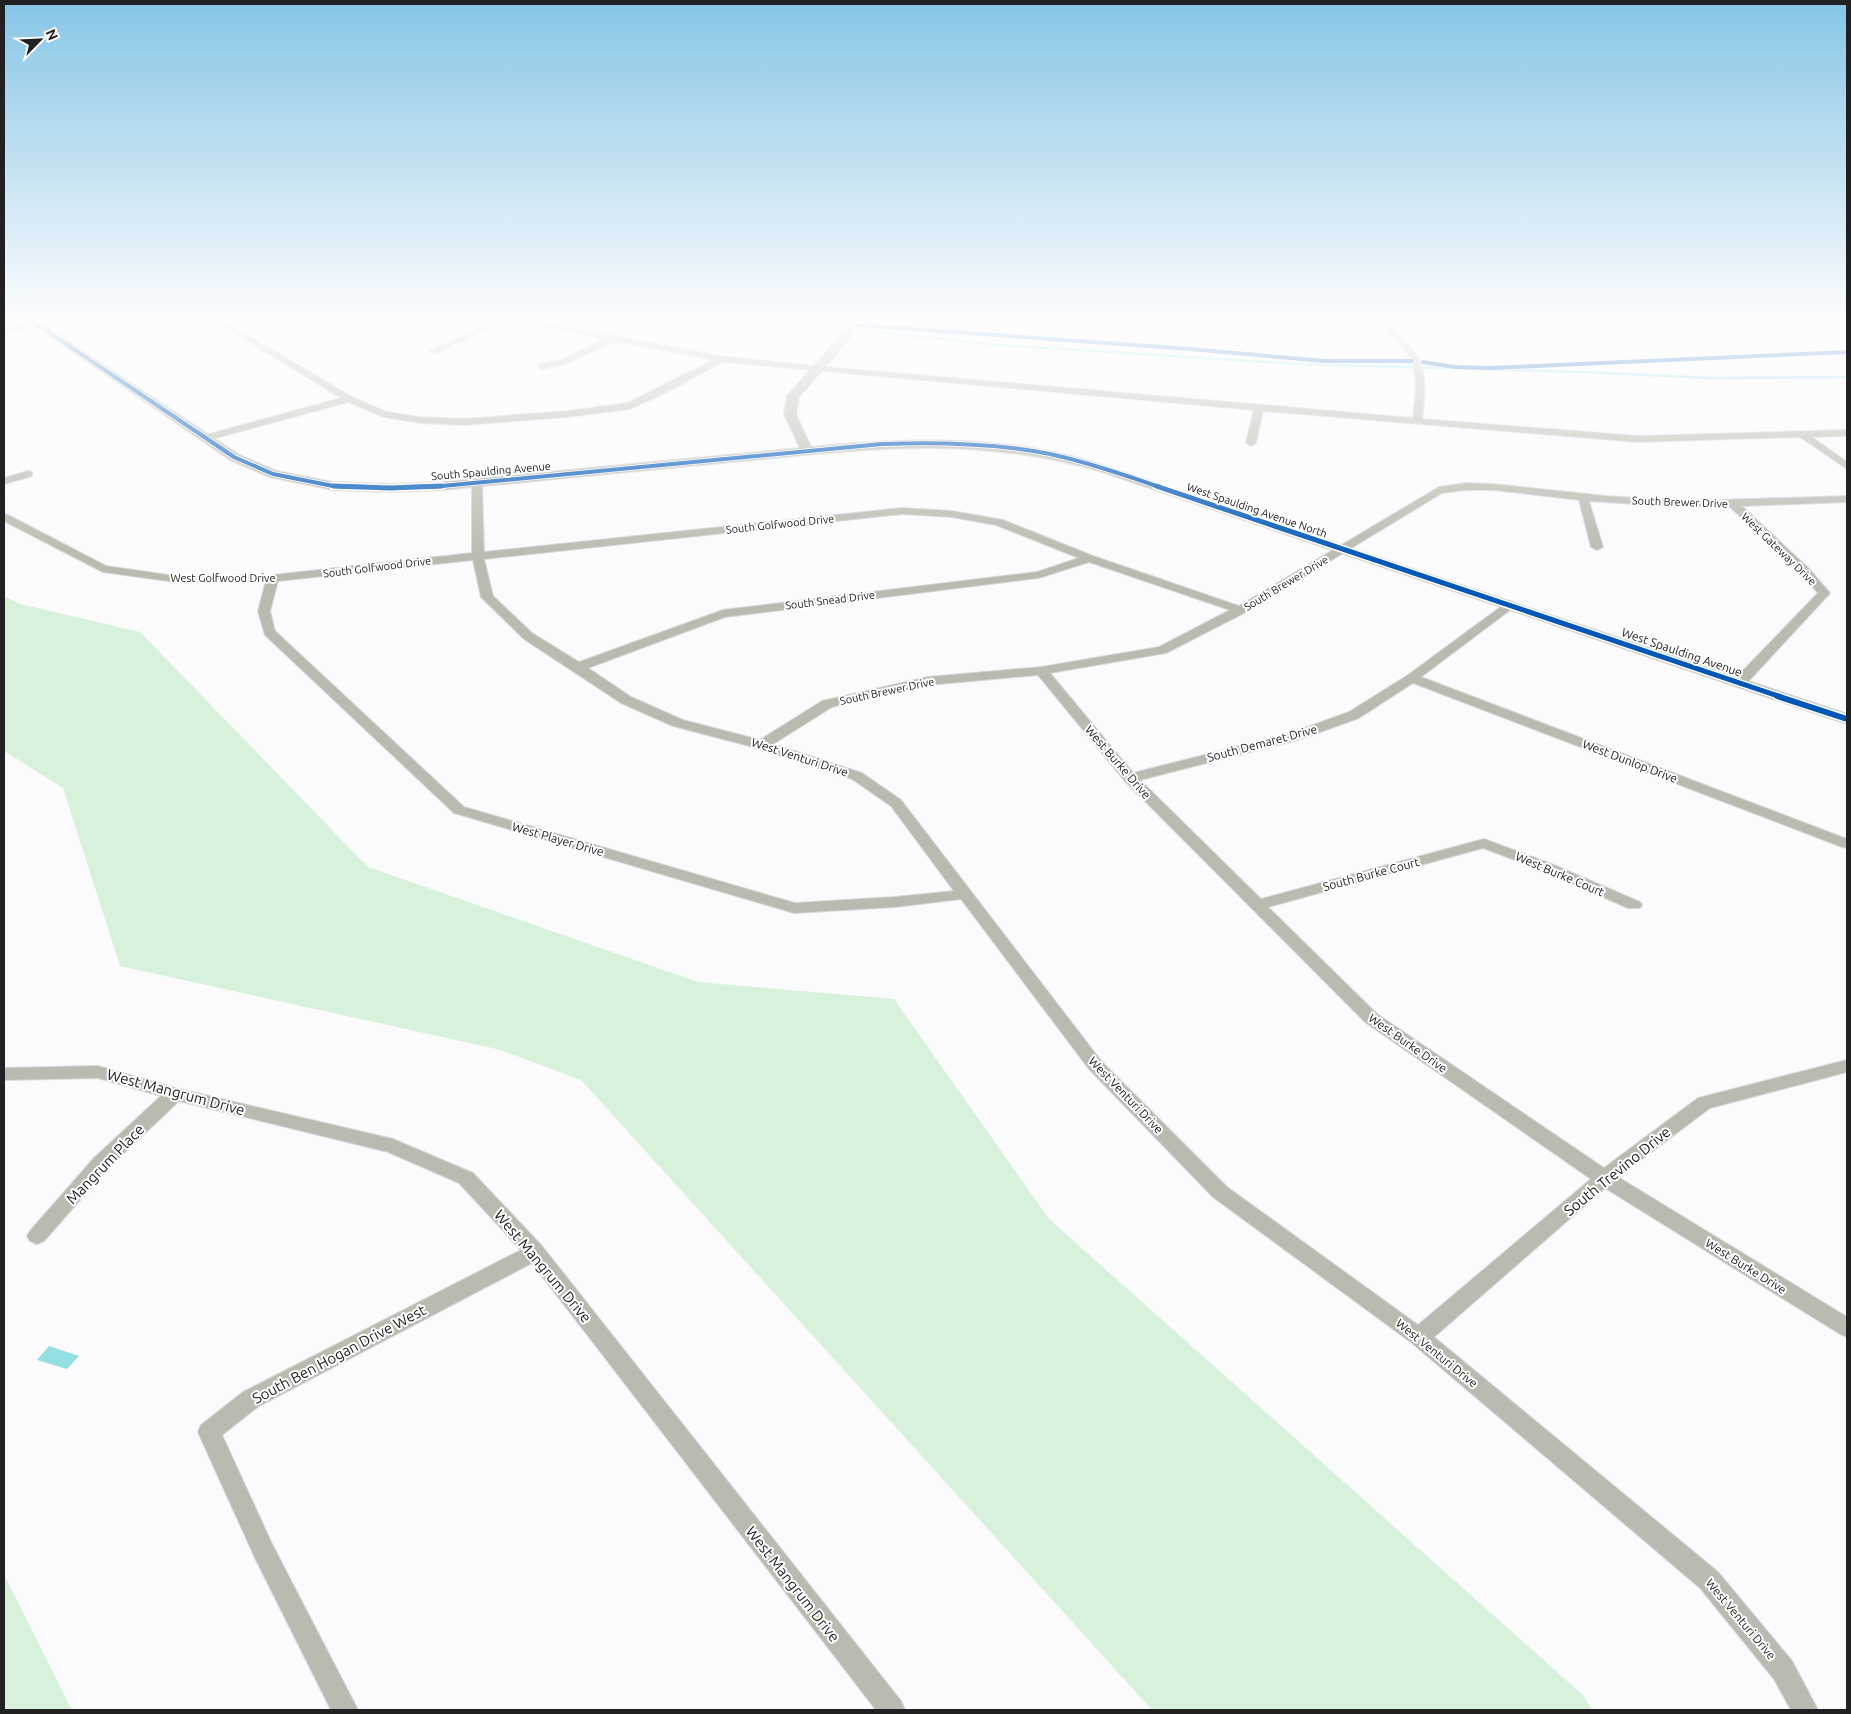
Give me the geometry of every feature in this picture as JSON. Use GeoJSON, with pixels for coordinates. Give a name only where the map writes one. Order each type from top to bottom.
{"type":"FeatureCollection","features":[{"type":"Feature","properties":{"kind":"street","name":"South Spaulding Avenue"},"geometry":{"type":"LineString","coordinates":[[151,401],[234,457],[273,474],[333,486],[390,488],[477,483],[914,442],[996,445]]}},
{"type":"Feature","properties":{"kind":"street"},"geometry":{"type":"LineString","coordinates":[[205,438],[342,401]]}},
{"type":"Feature","properties":{"kind":"street"},"geometry":{"type":"LineString","coordinates":[[354,401],[384,414],[420,420],[464,422],[567,414],[630,406],[641,401]]}},
{"type":"Feature","properties":{"kind":"street"},"geometry":{"type":"LineString","coordinates":[[792,401],[790,414],[807,451]]}},
{"type":"Feature","properties":{"kind":"street"},"geometry":{"type":"LineString","coordinates":[[1178,401],[1638,440],[1847,433]]}},
{"type":"Feature","properties":{"kind":"street"},"geometry":{"type":"LineString","coordinates":[[1417,421],[1419,401]]}},
{"type":"Feature","properties":{"kind":"street"},"geometry":{"type":"LineString","coordinates":[[1250,443],[1260,408]]}},
{"type":"Feature","properties":{"kind":"street"},"geometry":{"type":"LineString","coordinates":[[1802,434],[1847,466]]}},
{"type":"Feature","properties":{"kind":"street","name":"West Spaulding Avenue North"},"geometry":{"type":"LineString","coordinates":[[996,445],[1045,453],[1089,464],[1510,605]]}},
{"type":"Feature","properties":{"kind":"street"},"geometry":{"type":"LineString","coordinates":[[4,481],[28,474]]}},
{"type":"Feature","properties":{"kind":"street","name":"West Venturi Drive"},"geometry":{"type":"LineString","coordinates":[[477,483],[478,555],[487,597],[528,636],[626,700],[678,723],[762,745],[857,776],[896,803],[1095,1065],[1220,1192],[1419,1337],[1709,1580],[1783,1670],[1805,1710]]}},
{"type":"Feature","properties":{"kind":"street","name":"South Brewer Drive"},"geometry":{"type":"LineString","coordinates":[[762,745],[827,704],[869,693],[928,681],[1041,671],[1162,650],[1240,610],[1439,490],[1478,486],[1666,504],[1847,499]]}},
{"type":"Feature","properties":{"kind":"street"},"geometry":{"type":"LineString","coordinates":[[1583,497],[1597,547]]}},
{"type":"Feature","properties":{"kind":"street","name":"West Gateway Drive"},"geometry":{"type":"LineString","coordinates":[[1732,503],[1804,570],[1824,592],[1739,683]]}},
{"type":"Feature","properties":{"kind":"street","name":"South Golfwood Drive"},"geometry":{"type":"LineString","coordinates":[[305,576],[478,555],[902,511],[952,514],[999,522],[1089,558],[1240,610]]}},
{"type":"Feature","properties":{"kind":"street","name":"West Golfwood Drive"},"geometry":{"type":"LineString","coordinates":[[4,517],[102,569],[175,579],[305,576]]}},
{"type":"Feature","properties":{"kind":"street","name":"South Snead Drive"},"geometry":{"type":"LineString","coordinates":[[578,667],[723,614],[1039,575],[1089,558]]}},
{"type":"Feature","properties":{"kind":"street","name":"West Player Drive"},"geometry":{"type":"LineString","coordinates":[[273,578],[264,611],[269,632],[459,810],[794,908],[895,902],[966,894]]}},
{"type":"Feature","properties":{"kind":"street","name":"West Spaulding Avenue"},"geometry":{"type":"LineString","coordinates":[[1510,605],[1847,719]]}},
{"type":"Feature","properties":{"kind":"street","name":"South Demaret Drive"},"geometry":{"type":"LineString","coordinates":[[1130,778],[1296,736],[1354,715],[1412,678],[1510,605]]}},
{"type":"Feature","properties":{"kind":"street","name":"West Burke Drive"},"geometry":{"type":"LineString","coordinates":[[1041,671],[1130,778],[1371,1018],[1604,1178],[1847,1328]]}},
{"type":"Feature","properties":{"kind":"street","name":"West Dunlop Drive"},"geometry":{"type":"LineString","coordinates":[[1412,678],[1847,844]]}},
{"type":"Feature","properties":{"kind":"street","name":"South Burke Court"},"geometry":{"type":"LineString","coordinates":[[1257,906],[1484,843]]}},
{"type":"Feature","properties":{"kind":"street","name":"West Burke Court"},"geometry":{"type":"LineString","coordinates":[[1484,843],[1549,868],[1634,905]]}},
{"type":"Feature","properties":{"kind":"street","name":"South Trevino Drive"},"geometry":{"type":"LineString","coordinates":[[1419,1337],[1604,1178],[1704,1103],[1847,1066]]}},
{"type":"Feature","properties":{"kind":"street","name":"West Mangrum Drive"},"geometry":{"type":"LineString","coordinates":[[4,1074],[98,1072],[175,1094],[393,1146],[466,1178],[535,1252],[892,1710]]}},
{"type":"Feature","properties":{"kind":"street","name":"Mangrum Place"},"geometry":{"type":"LineString","coordinates":[[37,1236],[101,1163],[175,1094]]}},
{"type":"Feature","properties":{"kind":"street","name":"South Ben Hogan Drive West"},"geometry":{"type":"LineString","coordinates":[[345,1710],[264,1552],[209,1432],[251,1399],[535,1252]]}},
{"type":"Feature","properties":{"kind":"green space"},"geometry":{"type":"Polygon","coordinates":[[[4,596],[20,604],[140,632],[368,867],[698,982],[894,999],[1049,1219],[1584,1696],[1592,1710],[1152,1710],[581,1080],[501,1050],[120,966],[63,788],[4,751],[4,596]]]}},
{"type":"Feature","properties":{"kind":"green space"},"geometry":{"type":"Polygon","coordinates":[[[4,1575],[72,1710],[4,1710],[4,1575]]]}},
{"type":"Feature","properties":{"kind":"water"},"geometry":{"type":"Polygon","coordinates":[[[49,1346],[79,1356],[67,1369],[37,1360],[49,1346]]]}},
{"type":"Feature","properties":{"kind":"cycle path"},"geometry":{"type":"LineString","coordinates":[[151,401],[234,457],[273,474],[333,486],[390,488],[442,486],[882,444],[966,444],[1021,449],[1049,454],[1103,468],[1847,719]]}}]}
